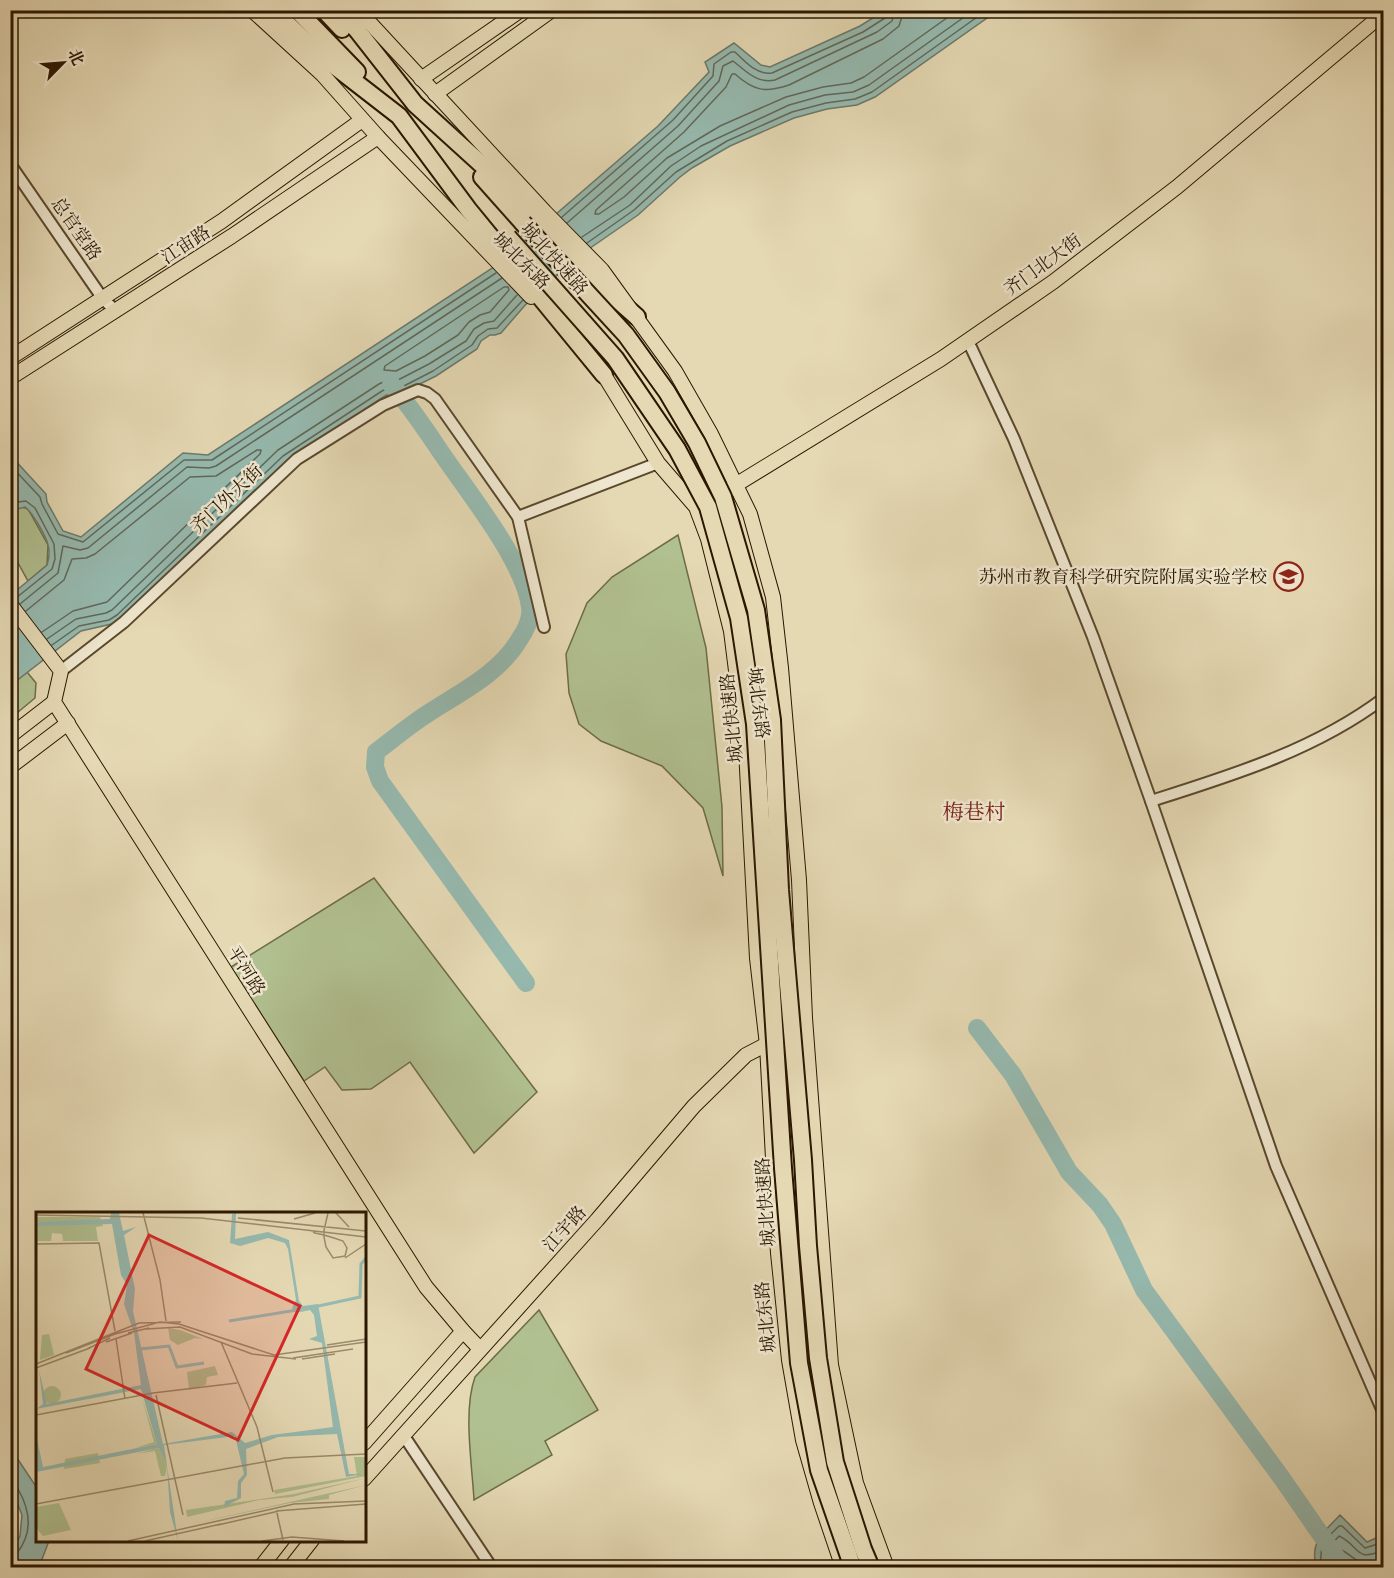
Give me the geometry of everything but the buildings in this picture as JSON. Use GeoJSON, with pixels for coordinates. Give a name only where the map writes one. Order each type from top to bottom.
{"type":"FeatureCollection","features":[{"type":"Feature","properties":{"kind":"highway"},"geometry":{"type":"LineString","coordinates":[[273,10],[319,54],[399,116],[468,209],[604,375]]}},
{"type":"Feature","properties":{"kind":"highway","name":"城北快速路"},"geometry":{"type":"LineString","coordinates":[[297,10],[399,116],[615,358],[677,449],[708,507],[739,618],[755,724],[783,1168],[799,1363],[819,1470],[851,1561]]}},
{"type":"Feature","properties":{"kind":"highway","name":"城北快速路"},"geometry":{"type":"LineString","coordinates":[[324,10],[415,104],[626,335],[667,392],[697,443],[723,496],[756,610],[772,720],[780,890],[803,1160],[807,1246],[818,1358],[851,1561]]}},
{"type":"Feature","properties":{"kind":"highway"},"geometry":{"type":"LineString","coordinates":[[338,10],[357,30],[415,104],[513,193],[586,272],[637,317]]}},
{"type":"Feature","properties":{"kind":"highway","name":"城北快速路"},"geometry":{"type":"LineString","coordinates":[[851,1561],[872,1568]]}},
{"type":"Feature","properties":{"kind":"main road","name":"城北东路"},"geometry":{"type":"LineString","coordinates":[[252,10],[321,74],[604,375],[658,463],[696,507],[708,539],[731,631],[746,750],[757,958],[767,1045],[778,1253],[789,1360],[803,1440],[821,1503],[851,1561]]}},
{"type":"Feature","properties":{"kind":"main road","name":"城北东路"},"geometry":{"type":"LineString","coordinates":[[358,10],[545,212],[602,270],[675,371],[711,434],[750,514],[773,597],[781,668],[799,880],[805,1018],[831,1365],[856,1483],[887,1568]]}},
{"type":"Feature","properties":{"kind":"main road"},"geometry":{"type":"LineString","coordinates":[[421,78],[521,10]]}},
{"type":"Feature","properties":{"kind":"main road"},"geometry":{"type":"LineString","coordinates":[[435,94],[552,10]]}},
{"type":"Feature","properties":{"kind":"main road","name":"齐门北大街"},"geometry":{"type":"LineString","coordinates":[[696,507],[736,486],[841,422],[1053,282],[1177,187],[1383,13]]}},
{"type":"Feature","properties":{"kind":"main road","name":"江宙路"},"geometry":{"type":"LineString","coordinates":[[10,358],[222,221],[362,120]]}},
{"type":"Feature","properties":{"kind":"main road","name":"江宙路"},"geometry":{"type":"LineString","coordinates":[[10,378],[232,236],[378,137]]}},
{"type":"Feature","properties":{"kind":"main road"},"geometry":{"type":"LineString","coordinates":[[10,604],[61,670],[54,702],[10,736]]}},
{"type":"Feature","properties":{"kind":"main road","name":"平河路"},"geometry":{"type":"LineString","coordinates":[[54,702],[426,1287],[480,1349]]}},
{"type":"Feature","properties":{"kind":"main road"},"geometry":{"type":"LineString","coordinates":[[10,766],[68,723]]}},
{"type":"Feature","properties":{"kind":"main road","name":"江宇路"},"geometry":{"type":"LineString","coordinates":[[366,1477],[589,1229],[694,1106],[747,1055],[767,1045],[805,1018]]}},
{"type":"Feature","properties":{"kind":"main road"},"geometry":{"type":"LineString","coordinates":[[366,1441],[463,1331]]}},
{"type":"Feature","properties":{"kind":"main road"},"geometry":{"type":"LineString","coordinates":[[260,1568],[280,1542]]}},
{"type":"Feature","properties":{"kind":"main road"},"geometry":{"type":"LineString","coordinates":[[290,1568],[310,1542]]}},
{"type":"Feature","properties":{"kind":"street","name":"总官堂路"},"geometry":{"type":"LineString","coordinates":[[10,164],[103,298],[116,311]]}},
{"type":"Feature","properties":{"kind":"street"},"geometry":{"type":"LineString","coordinates":[[968,340],[1014,440],[1093,637],[1276,1166],[1383,1414]]}},
{"type":"Feature","properties":{"kind":"street","name":"齐门外大街"},"geometry":{"type":"LineString","coordinates":[[61,670],[124,622],[297,459],[383,405],[418,390],[435,399],[518,517]]}},
{"type":"Feature","properties":{"kind":"street"},"geometry":{"type":"LineString","coordinates":[[544,627],[518,517],[658,463]]}},
{"type":"Feature","properties":{"kind":"street"},"geometry":{"type":"LineString","coordinates":[[1151,801],[1245,771],[1311,742],[1363,714],[1383,698]]}},
{"type":"Feature","properties":{"kind":"street"},"geometry":{"type":"LineString","coordinates":[[404,1436],[492,1568]]}},
{"type":"Feature","properties":{"kind":"green space"},"geometry":{"type":"Polygon","coordinates":[[[10,506],[14,510],[22,507],[28,509],[48,545],[47,565],[28,581],[11,550],[10,506]]]}},
{"type":"Feature","properties":{"kind":"green space"},"geometry":{"type":"Polygon","coordinates":[[[678,535],[706,648],[722,807],[723,876],[703,808],[662,766],[601,741],[579,724],[569,693],[566,654],[587,603],[612,577],[678,535]]]}},
{"type":"Feature","properties":{"kind":"green space"},"geometry":{"type":"Polygon","coordinates":[[[27,672],[36,683],[35,698],[11,718],[11,685],[27,672]]]}},
{"type":"Feature","properties":{"kind":"green space"},"geometry":{"type":"Polygon","coordinates":[[[374,878],[537,1092],[474,1153],[410,1062],[371,1089],[342,1090],[325,1067],[304,1081],[231,967],[374,878]]]}},
{"type":"Feature","properties":{"kind":"green space"},"geometry":{"type":"Polygon","coordinates":[[[539,1310],[598,1410],[545,1441],[552,1455],[474,1500],[469,1421],[471,1390],[475,1377],[539,1310]]]}},
{"type":"Feature","properties":{"kind":"water"},"geometry":{"type":"Polygon","coordinates":[[[884,11],[997,11],[875,97],[857,105],[827,109],[794,118],[730,146],[692,168],[638,215],[583,253],[534,295],[501,333],[490,335],[481,341],[477,349],[436,376],[400,394],[391,393],[385,396],[287,461],[116,623],[81,631],[11,685],[11,595],[47,565],[49,553],[45,536],[31,514],[25,507],[14,510],[11,506],[11,456],[46,494],[47,502],[63,531],[81,537],[183,453],[208,455],[497,265],[658,126],[709,72],[705,62],[734,43],[761,65],[770,67],[860,26],[884,11]]]}},
{"type":"Feature","properties":{"kind":"water"},"geometry":{"type":"Polygon","coordinates":[[[11,1449],[36,1486],[36,1542],[49,1542],[39,1567],[11,1567],[11,1552],[20,1536],[22,1515],[11,1487],[11,1449]]]}},
{"type":"Feature","properties":{"kind":"water"},"geometry":{"type":"Polygon","coordinates":[[[1340,1515],[1367,1542],[1383,1535],[1383,1567],[1316,1567],[1316,1544],[1340,1515]]]}},
{"type":"Feature","properties":{"kind":"waterway"},"geometry":{"type":"LineString","coordinates":[[391,384],[496,531],[518,571],[526,590],[530,611],[524,632],[501,663],[478,682],[421,718],[376,752],[375,767],[380,781],[526,983]]}},
{"type":"Feature","properties":{"kind":"waterway"},"geometry":{"type":"LineString","coordinates":[[977,1028],[1013,1075],[1069,1172],[1100,1205],[1113,1224],[1144,1290],[1281,1477],[1344,1568]]}},
{"type":"Feature","properties":{"kind":"place","name":"苏州市教育科学研究院附属实验学校"},"geometry":{"type":"Point","coordinates":[1288,577]}},
{"type":"Feature","properties":{"kind":"district","name":"梅巷村"},"geometry":{"type":"Point","coordinates":[974,813]}}]}
